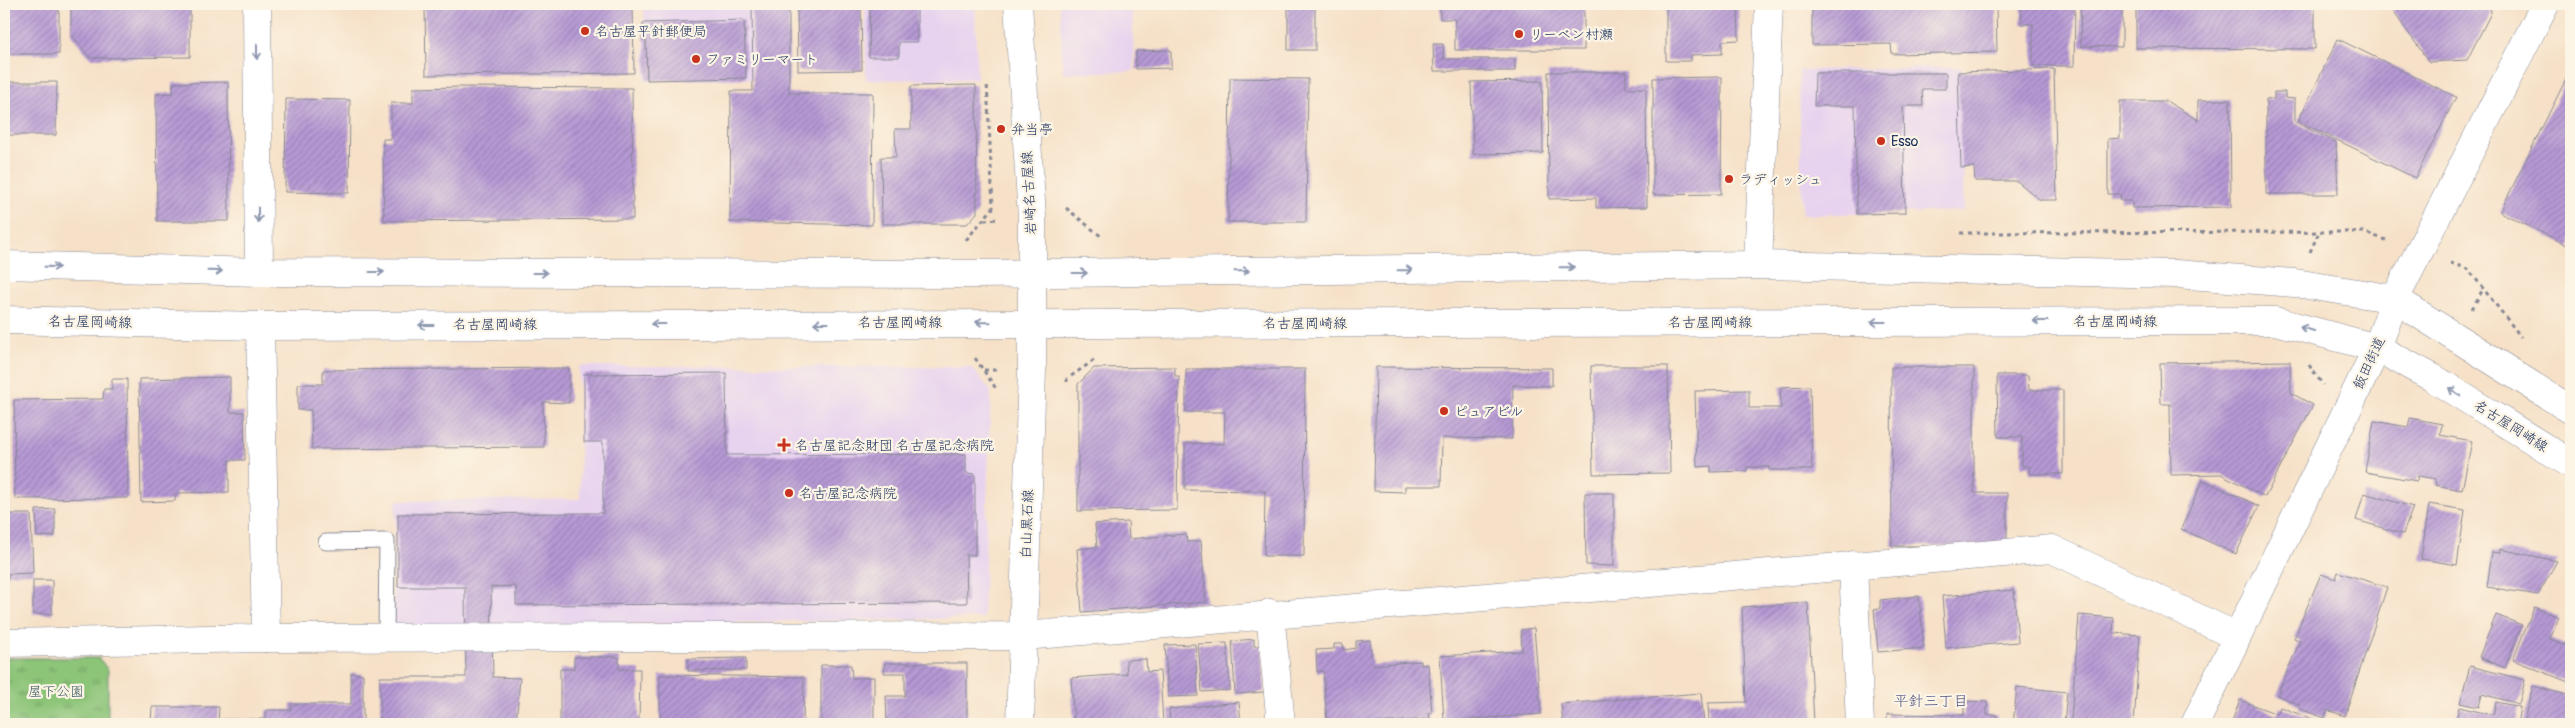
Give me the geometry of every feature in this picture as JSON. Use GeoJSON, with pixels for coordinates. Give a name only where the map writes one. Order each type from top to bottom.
{"type":"FeatureCollection","features":[{"type":"Feature","properties":{"kind":"main road"},"geometry":{"type":"LineString","coordinates":[[257,4],[258,272]]}},
{"type":"Feature","properties":{"kind":"main road","name":"岩崎名古屋線"},"geometry":{"type":"LineString","coordinates":[[1018,4],[1032,218],[1032,323]]}},
{"type":"Feature","properties":{"kind":"main road"},"geometry":{"type":"LineString","coordinates":[[1758,265],[1769,4]]}},
{"type":"Feature","properties":{"kind":"main road","name":"飯田街道"},"geometry":{"type":"LineString","coordinates":[[2195,724],[2377,348],[2395,299],[2545,4]]}},
{"type":"Feature","properties":{"kind":"main road"},"geometry":{"type":"LineString","coordinates":[[4,265],[258,272],[1031,272],[1758,265],[2176,274],[2294,283],[2395,299],[2571,410]]}},
{"type":"Feature","properties":{"kind":"main road","name":"名古屋岡崎線"},"geometry":{"type":"LineString","coordinates":[[4,320],[260,326],[2275,321],[2377,348],[2434,378],[2571,464]]}},
{"type":"Feature","properties":{"kind":"main road","name":"白山黒石線"},"geometry":{"type":"LineString","coordinates":[[1020,724],[1032,323]]}},
{"type":"Feature","properties":{"kind":"main road"},"geometry":{"type":"LineString","coordinates":[[260,326],[266,638]]}},
{"type":"Feature","properties":{"kind":"main road"},"geometry":{"type":"LineString","coordinates":[[4,643],[266,638],[1024,636],[1270,613],[2052,549],[2236,636]]}},
{"type":"Feature","properties":{"kind":"main road"},"geometry":{"type":"LineString","coordinates":[[1853,565],[1860,724]]}},
{"type":"Feature","properties":{"kind":"main road"},"geometry":{"type":"LineString","coordinates":[[1270,613],[1281,724]]}},
{"type":"Feature","properties":{"kind":"lane"},"geometry":{"type":"LineString","coordinates":[[326,542],[387,541],[386,638]]}},
{"type":"Feature","properties":{"kind":"path"},"geometry":{"type":"LineString","coordinates":[[958,240],[968,240],[993,208],[987,80]]}},
{"type":"Feature","properties":{"kind":"path"},"geometry":{"type":"LineString","coordinates":[[1064,205],[1100,237],[1110,237]]}},
{"type":"Feature","properties":{"kind":"path"},"geometry":{"type":"LineString","coordinates":[[984,220],[1000,219]]}},
{"type":"Feature","properties":{"kind":"path"},"geometry":{"type":"LineString","coordinates":[[2306,259],[2319,232]]}},
{"type":"Feature","properties":{"kind":"path"},"geometry":{"type":"LineString","coordinates":[[1953,233],[2364,232],[2386,240]]}},
{"type":"Feature","properties":{"kind":"path"},"geometry":{"type":"LineString","coordinates":[[2449,263],[2468,269],[2525,342]]}},
{"type":"Feature","properties":{"kind":"path"},"geometry":{"type":"LineString","coordinates":[[2471,311],[2484,288]]}},
{"type":"Feature","properties":{"kind":"path"},"geometry":{"type":"LineString","coordinates":[[1067,389],[1068,379],[1102,355]]}},
{"type":"Feature","properties":{"kind":"path"},"geometry":{"type":"LineString","coordinates":[[965,358],[975,358],[997,390],[997,399]]}},
{"type":"Feature","properties":{"kind":"path"},"geometry":{"type":"LineString","coordinates":[[983,370],[1001,370]]}},
{"type":"Feature","properties":{"kind":"path"},"geometry":{"type":"LineString","coordinates":[[1071,371],[1078,371]]}},
{"type":"Feature","properties":{"kind":"shaded area","name":"ファミリーマート"},"geometry":{"type":"Polygon","coordinates":[[[644,4],[751,4],[752,79],[645,80],[644,4]]]}},
{"type":"Feature","properties":{"kind":"shaded area"},"geometry":{"type":"Polygon","coordinates":[[[865,4],[975,4],[977,79],[866,80],[865,4]]]}},
{"type":"Feature","properties":{"kind":"shaded area"},"geometry":{"type":"Polygon","coordinates":[[[1060,4],[1132,4],[1134,71],[1063,73],[1060,4]]]}},
{"type":"Feature","properties":{"kind":"shaded area","name":"Esso"},"geometry":{"type":"Polygon","coordinates":[[[1961,67],[1964,211],[1802,215],[1799,70],[1961,67]]]}},
{"type":"Feature","properties":{"kind":"shaded area","name":"名古屋記念財団 名古屋記念病院"},"geometry":{"type":"Polygon","coordinates":[[[579,366],[971,367],[991,391],[983,618],[393,628],[396,501],[580,499],[579,366]]]}},
{"type":"Feature","properties":{"kind":"green space","name":"屋下公園"},"geometry":{"type":"Polygon","coordinates":[[[4,658],[99,658],[108,670],[108,724],[4,724],[4,658]]]}},
{"type":"Feature","properties":{"kind":"building"},"geometry":{"type":"Polygon","coordinates":[[[4,4],[59,4],[59,54],[4,54],[4,4]]]}},
{"type":"Feature","properties":{"kind":"building"},"geometry":{"type":"Polygon","coordinates":[[[71,4],[190,4],[190,57],[90,58],[71,34],[71,4]]]}},
{"type":"Feature","properties":{"kind":"building"},"geometry":{"type":"Polygon","coordinates":[[[425,4],[633,4],[634,73],[426,75],[425,4]]]}},
{"type":"Feature","properties":{"kind":"building"},"geometry":{"type":"Polygon","coordinates":[[[752,4],[789,4],[789,93],[873,93],[872,225],[730,222],[731,91],[753,91],[752,4]]]}},
{"type":"Feature","properties":{"kind":"building"},"geometry":{"type":"Polygon","coordinates":[[[797,4],[861,4],[862,70],[798,71],[797,4]]]}},
{"type":"Feature","properties":{"kind":"building"},"geometry":{"type":"Polygon","coordinates":[[[870,4],[917,4],[917,42],[899,42],[899,57],[869,57],[870,4]]]}},
{"type":"Feature","properties":{"kind":"building"},"geometry":{"type":"Polygon","coordinates":[[[1288,4],[1315,4],[1315,50],[1288,50],[1288,4]]]}},
{"type":"Feature","properties":{"kind":"building","name":"リーベン村瀬"},"geometry":{"type":"Polygon","coordinates":[[[1440,4],[1584,4],[1584,50],[1455,50],[1455,19],[1440,19],[1440,4]]]}},
{"type":"Feature","properties":{"kind":"building"},"geometry":{"type":"Polygon","coordinates":[[[1666,4],[1738,4],[1739,40],[1722,41],[1722,54],[1691,55],[1691,61],[1666,61],[1666,4]]]}},
{"type":"Feature","properties":{"kind":"building"},"geometry":{"type":"Polygon","coordinates":[[[1812,4],[1996,4],[1997,52],[1892,54],[1891,44],[1812,45],[1812,4]]]}},
{"type":"Feature","properties":{"kind":"building"},"geometry":{"type":"Polygon","coordinates":[[[2022,4],[2075,4],[2074,66],[2033,66],[2033,24],[2021,24],[2022,4]]]}},
{"type":"Feature","properties":{"kind":"building"},"geometry":{"type":"Polygon","coordinates":[[[2080,4],[2122,4],[2122,47],[2081,46],[2080,4]]]}},
{"type":"Feature","properties":{"kind":"building"},"geometry":{"type":"Polygon","coordinates":[[[2136,4],[2315,4],[2315,49],[2136,48],[2136,4]]]}},
{"type":"Feature","properties":{"kind":"building"},"geometry":{"type":"Polygon","coordinates":[[[2393,4],[2490,4],[2491,13],[2467,60],[2429,62],[2393,11],[2393,4]]]}},
{"type":"Feature","properties":{"kind":"building","name":"ファミリーマート"},"geometry":{"type":"Polygon","coordinates":[[[744,20],[746,78],[647,80],[646,41],[643,40],[643,23],[744,20]]]}},
{"type":"Feature","properties":{"kind":"building"},"geometry":{"type":"Polygon","coordinates":[[[2338,39],[2456,97],[2415,178],[2298,121],[2338,39]]]}},
{"type":"Feature","properties":{"kind":"building"},"geometry":{"type":"Polygon","coordinates":[[[1433,44],[1443,44],[1444,59],[1515,59],[1515,71],[1434,71],[1433,44]]]}},
{"type":"Feature","properties":{"kind":"building"},"geometry":{"type":"Polygon","coordinates":[[[1171,50],[1171,68],[1136,69],[1136,51],[1171,50]]]}},
{"type":"Feature","properties":{"kind":"building"},"geometry":{"type":"Polygon","coordinates":[[[2054,69],[2057,200],[2040,200],[2017,181],[1975,181],[1974,167],[1961,168],[1958,72],[2054,69]]]}},
{"type":"Feature","properties":{"kind":"building"},"geometry":{"type":"Polygon","coordinates":[[[2571,69],[2571,247],[2500,212],[2571,69]]]}},
{"type":"Feature","properties":{"kind":"building"},"geometry":{"type":"Polygon","coordinates":[[[1548,72],[1626,72],[1626,88],[1646,88],[1647,207],[1596,208],[1596,198],[1549,199],[1548,72]]]}},
{"type":"Feature","properties":{"kind":"building"},"geometry":{"type":"Polygon","coordinates":[[[1815,73],[1946,73],[1946,89],[1922,89],[1923,106],[1903,106],[1905,213],[1857,214],[1855,106],[1814,106],[1815,73]]]}},
{"type":"Feature","properties":{"kind":"building"},"geometry":{"type":"Polygon","coordinates":[[[1722,77],[1721,194],[1653,195],[1653,78],[1722,77]]]}},
{"type":"Feature","properties":{"kind":"building"},"geometry":{"type":"Polygon","coordinates":[[[1230,78],[1308,79],[1306,222],[1228,222],[1230,78]]]}},
{"type":"Feature","properties":{"kind":"building"},"geometry":{"type":"Polygon","coordinates":[[[1542,81],[1543,153],[1473,154],[1471,82],[1542,81]]]}},
{"type":"Feature","properties":{"kind":"building"},"geometry":{"type":"Polygon","coordinates":[[[4,82],[57,82],[56,135],[4,135],[4,82]]]}},
{"type":"Feature","properties":{"kind":"building"},"geometry":{"type":"Polygon","coordinates":[[[228,82],[229,221],[157,221],[156,94],[173,93],[173,83],[228,82]]]}},
{"type":"Feature","properties":{"kind":"building"},"geometry":{"type":"Polygon","coordinates":[[[976,85],[977,213],[967,224],[882,224],[881,157],[896,157],[895,129],[911,129],[911,86],[976,85]]]}},
{"type":"Feature","properties":{"kind":"building"},"geometry":{"type":"Polygon","coordinates":[[[413,88],[632,88],[633,219],[384,221],[383,139],[391,139],[391,103],[413,103],[413,88]]]}},
{"type":"Feature","properties":{"kind":"building"},"geometry":{"type":"Polygon","coordinates":[[[2274,92],[2285,92],[2285,98],[2295,99],[2295,122],[2336,142],[2338,194],[2266,194],[2266,99],[2274,99],[2274,92]]]}},
{"type":"Feature","properties":{"kind":"building"},"geometry":{"type":"Polygon","coordinates":[[[286,99],[350,100],[349,193],[285,192],[286,99]]]}},
{"type":"Feature","properties":{"kind":"building"},"geometry":{"type":"Polygon","coordinates":[[[2198,100],[2230,100],[2231,207],[2132,208],[2132,201],[2121,201],[2120,194],[2108,194],[2108,139],[2120,138],[2120,101],[2166,101],[2198,120],[2198,100]]]}},
{"type":"Feature","properties":{"kind":"building"},"geometry":{"type":"Polygon","coordinates":[[[2290,361],[2291,393],[2313,405],[2265,497],[2221,474],[2171,475],[2170,404],[2161,404],[2160,363],[2290,361]]]}},
{"type":"Feature","properties":{"kind":"building"},"geometry":{"type":"Polygon","coordinates":[[[1591,366],[1668,366],[1670,473],[1593,474],[1591,366]]]}},
{"type":"Feature","properties":{"kind":"building"},"geometry":{"type":"Polygon","coordinates":[[[1175,367],[1175,376],[1179,376],[1177,510],[1078,511],[1078,384],[1094,368],[1175,367]]]}},
{"type":"Feature","properties":{"kind":"building","name":"ピュアビル"},"geometry":{"type":"Polygon","coordinates":[[[1376,367],[1552,368],[1552,386],[1513,385],[1512,439],[1442,438],[1441,486],[1405,486],[1405,492],[1374,491],[1376,367]]]}},
{"type":"Feature","properties":{"kind":"building"},"geometry":{"type":"Polygon","coordinates":[[[1891,367],[1974,367],[1974,493],[2007,493],[2007,546],[1892,546],[1891,367]]]}},
{"type":"Feature","properties":{"kind":"building"},"geometry":{"type":"Polygon","coordinates":[[[569,368],[569,403],[543,402],[544,447],[312,449],[311,410],[298,410],[298,384],[323,384],[323,370],[569,368]]]}},
{"type":"Feature","properties":{"kind":"building"},"geometry":{"type":"Polygon","coordinates":[[[1186,369],[1305,369],[1304,556],[1264,556],[1265,491],[1185,490],[1185,443],[1224,444],[1225,412],[1186,412],[1186,369]]]}},
{"type":"Feature","properties":{"kind":"building","name":"名古屋記念財団 名古屋記念病院"},"geometry":{"type":"Polygon","coordinates":[[[726,373],[727,455],[966,454],[966,473],[975,474],[975,555],[966,555],[967,603],[516,605],[516,586],[491,587],[493,677],[520,678],[516,724],[380,724],[380,677],[466,677],[465,587],[398,587],[398,514],[603,513],[603,442],[584,442],[584,374],[726,373]]]}},
{"type":"Feature","properties":{"kind":"building"},"geometry":{"type":"Polygon","coordinates":[[[1997,375],[2028,375],[2029,390],[2063,390],[2063,474],[2029,474],[2029,466],[2022,466],[2022,437],[1998,437],[1997,375]]]}},
{"type":"Feature","properties":{"kind":"building"},"geometry":{"type":"Polygon","coordinates":[[[230,377],[230,412],[244,412],[245,460],[229,460],[229,492],[176,493],[175,501],[141,502],[139,379],[230,377]]]}},
{"type":"Feature","properties":{"kind":"building"},"geometry":{"type":"Polygon","coordinates":[[[112,379],[127,379],[128,498],[15,499],[14,400],[103,399],[104,389],[112,389],[112,379]]]}},
{"type":"Feature","properties":{"kind":"building"},"geometry":{"type":"Polygon","coordinates":[[[1810,386],[1812,470],[1769,470],[1769,467],[1747,467],[1747,471],[1711,472],[1711,466],[1697,467],[1695,391],[1749,390],[1749,408],[1781,408],[1780,387],[1810,386]]]}},
{"type":"Feature","properties":{"kind":"building"},"geometry":{"type":"Polygon","coordinates":[[[2410,418],[2442,424],[2440,435],[2472,441],[2462,490],[2435,485],[2436,479],[2418,476],[2417,481],[2365,472],[2374,421],[2408,427],[2410,418]]]}},
{"type":"Feature","properties":{"kind":"building"},"geometry":{"type":"Polygon","coordinates":[[[2203,480],[2259,506],[2236,554],[2181,529],[2203,480]]]}},
{"type":"Feature","properties":{"kind":"building"},"geometry":{"type":"Polygon","coordinates":[[[1585,493],[1614,493],[1614,566],[1586,565],[1585,493]]]}},
{"type":"Feature","properties":{"kind":"building"},"geometry":{"type":"Polygon","coordinates":[[[2364,493],[2413,507],[2403,534],[2356,520],[2364,493]]]}},
{"type":"Feature","properties":{"kind":"building"},"geometry":{"type":"Polygon","coordinates":[[[2429,504],[2465,510],[2457,565],[2421,559],[2429,504]]]}},
{"type":"Feature","properties":{"kind":"building"},"geometry":{"type":"Polygon","coordinates":[[[55,509],[55,536],[37,537],[36,510],[55,509]]]}},
{"type":"Feature","properties":{"kind":"building"},"geometry":{"type":"Polygon","coordinates":[[[4,514],[31,514],[33,573],[8,574],[8,579],[4,579],[4,514]]]}},
{"type":"Feature","properties":{"kind":"building"},"geometry":{"type":"Polygon","coordinates":[[[1128,522],[1129,539],[1186,534],[1187,542],[1201,541],[1206,602],[1082,612],[1077,549],[1097,547],[1095,524],[1128,522]]]}},
{"type":"Feature","properties":{"kind":"building"},"geometry":{"type":"Polygon","coordinates":[[[2500,549],[2557,561],[2538,595],[2487,587],[2492,552],[2500,553],[2500,549]]]}},
{"type":"Feature","properties":{"kind":"building"},"geometry":{"type":"Polygon","coordinates":[[[2338,572],[2387,587],[2345,716],[2327,710],[2325,718],[2298,708],[2300,705],[2277,695],[2300,641],[2294,638],[2321,574],[2336,579],[2338,572]]]}},
{"type":"Feature","properties":{"kind":"building"},"geometry":{"type":"Polygon","coordinates":[[[33,580],[52,580],[52,614],[33,614],[33,580]]]}},
{"type":"Feature","properties":{"kind":"building"},"geometry":{"type":"Polygon","coordinates":[[[2014,590],[2018,642],[1946,648],[1942,596],[2014,590]]]}},
{"type":"Feature","properties":{"kind":"building"},"geometry":{"type":"Polygon","coordinates":[[[1919,596],[1924,648],[1878,652],[1874,609],[1880,608],[1880,600],[1919,596]]]}},
{"type":"Feature","properties":{"kind":"building"},"geometry":{"type":"Polygon","coordinates":[[[1808,603],[1814,724],[1709,724],[1708,703],[1746,702],[1742,607],[1808,603]]]}},
{"type":"Feature","properties":{"kind":"building"},"geometry":{"type":"Polygon","coordinates":[[[2534,607],[2559,617],[2550,639],[2571,647],[2571,683],[2513,660],[2534,607]]]}},
{"type":"Feature","properties":{"kind":"building"},"geometry":{"type":"Polygon","coordinates":[[[2079,615],[2114,618],[2113,633],[2140,635],[2134,724],[2071,721],[2079,615]]]}},
{"type":"Feature","properties":{"kind":"building"},"geometry":{"type":"Polygon","coordinates":[[[2496,615],[2522,625],[2505,668],[2479,657],[2496,615]]]}},
{"type":"Feature","properties":{"kind":"building"},"geometry":{"type":"Polygon","coordinates":[[[1534,628],[1541,714],[1444,721],[1440,656],[1522,651],[1521,630],[1534,628]]]}},
{"type":"Feature","properties":{"kind":"building"},"geometry":{"type":"Polygon","coordinates":[[[1254,639],[1254,646],[1261,646],[1264,692],[1235,694],[1232,641],[1254,639]]]}},
{"type":"Feature","properties":{"kind":"building"},"geometry":{"type":"Polygon","coordinates":[[[1370,640],[1372,665],[1421,661],[1421,665],[1428,664],[1432,713],[1429,713],[1430,719],[1365,724],[1332,724],[1332,722],[1327,722],[1323,671],[1317,672],[1316,650],[1334,649],[1334,644],[1343,644],[1344,650],[1356,648],[1356,641],[1370,640]]]}},
{"type":"Feature","properties":{"kind":"building"},"geometry":{"type":"Polygon","coordinates":[[[1227,643],[1230,690],[1202,692],[1198,644],[1227,643]]]}},
{"type":"Feature","properties":{"kind":"building"},"geometry":{"type":"Polygon","coordinates":[[[1195,644],[1198,696],[1168,697],[1165,645],[1195,644]]]}},
{"type":"Feature","properties":{"kind":"building"},"geometry":{"type":"Polygon","coordinates":[[[574,657],[619,657],[619,669],[640,669],[639,724],[560,724],[560,669],[574,669],[574,657]]]}},
{"type":"Feature","properties":{"kind":"building"},"geometry":{"type":"Polygon","coordinates":[[[746,658],[746,670],[688,671],[688,659],[746,658]]]}},
{"type":"Feature","properties":{"kind":"building"},"geometry":{"type":"Polygon","coordinates":[[[1146,659],[1147,672],[1160,671],[1163,724],[1074,724],[1071,678],[1127,674],[1126,660],[1146,659]]]}},
{"type":"Feature","properties":{"kind":"building"},"geometry":{"type":"Polygon","coordinates":[[[885,663],[967,663],[967,724],[887,724],[886,696],[905,696],[905,673],[884,673],[885,663]]]}},
{"type":"Feature","properties":{"kind":"building"},"geometry":{"type":"Polygon","coordinates":[[[821,665],[851,665],[852,678],[874,677],[874,724],[821,724],[821,665]]]}},
{"type":"Feature","properties":{"kind":"building"},"geometry":{"type":"Polygon","coordinates":[[[2470,666],[2525,680],[2519,704],[2482,694],[2479,707],[2460,703],[2470,666]]]}},
{"type":"Feature","properties":{"kind":"building"},"geometry":{"type":"Polygon","coordinates":[[[351,673],[363,674],[363,724],[224,724],[224,719],[266,719],[266,710],[291,710],[291,704],[351,704],[351,673]]]}},
{"type":"Feature","properties":{"kind":"building"},"geometry":{"type":"Polygon","coordinates":[[[660,675],[804,677],[803,724],[660,724],[660,675]]]}},
{"type":"Feature","properties":{"kind":"building"},"geometry":{"type":"Polygon","coordinates":[[[2533,686],[2571,696],[2571,724],[2523,724],[2533,686]]]}},
{"type":"Feature","properties":{"kind":"building"},"geometry":{"type":"Polygon","coordinates":[[[2017,687],[2067,692],[2064,724],[2013,724],[2017,687]]]}},
{"type":"Feature","properties":{"kind":"building"},"geometry":{"type":"Polygon","coordinates":[[[1701,693],[1704,724],[1563,724],[1561,704],[1701,693]]]}},
{"type":"Feature","properties":{"kind":"building"},"geometry":{"type":"Polygon","coordinates":[[[2240,700],[2277,714],[2280,707],[2326,724],[2231,724],[2240,700]]]}},
{"type":"Feature","properties":{"kind":"building"},"geometry":{"type":"Polygon","coordinates":[[[1964,701],[1987,702],[1987,715],[1997,715],[1997,724],[1887,724],[1887,714],[1964,715],[1964,701]]]}},
{"type":"Feature","properties":{"kind":"building"},"geometry":{"type":"Polygon","coordinates":[[[1239,702],[1241,724],[1170,724],[1169,709],[1239,702]]]}},
{"type":"Feature","properties":{"kind":"building"},"geometry":{"type":"Polygon","coordinates":[[[2496,702],[2520,707],[2517,724],[2455,724],[2459,707],[2493,715],[2496,702]]]}},
{"type":"Feature","properties":{"kind":"building"},"geometry":{"type":"Polygon","coordinates":[[[152,707],[219,707],[218,724],[151,724],[152,707]]]}},
{"type":"Feature","properties":{"kind":"place","name":"名古屋平針郵便局"},"geometry":{"type":"Point","coordinates":[585,31]}},
{"type":"Feature","properties":{"kind":"place","name":"リーベン村瀬"},"geometry":{"type":"Point","coordinates":[1519,34]}},
{"type":"Feature","properties":{"kind":"place","name":"ファミリーマート"},"geometry":{"type":"Point","coordinates":[696,59]}},
{"type":"Feature","properties":{"kind":"place","name":"弁当亭"},"geometry":{"type":"Point","coordinates":[1001,129]}},
{"type":"Feature","properties":{"kind":"place","name":"Esso"},"geometry":{"type":"Point","coordinates":[1881,141]}},
{"type":"Feature","properties":{"kind":"place","name":"ラディッシュ"},"geometry":{"type":"Point","coordinates":[1729,179]}},
{"type":"Feature","properties":{"kind":"place","name":"ピュアビル"},"geometry":{"type":"Point","coordinates":[1444,411]}},
{"type":"Feature","properties":{"kind":"place","name":"名古屋記念財団 名古屋記念病院"},"geometry":{"type":"Point","coordinates":[784,445]}},
{"type":"Feature","properties":{"kind":"place","name":"名古屋記念病院"},"geometry":{"type":"Point","coordinates":[789,493]}},
{"type":"Feature","properties":{"kind":"district","name":"平針三丁目"},"geometry":{"type":"Point","coordinates":[1931,701]}}]}
